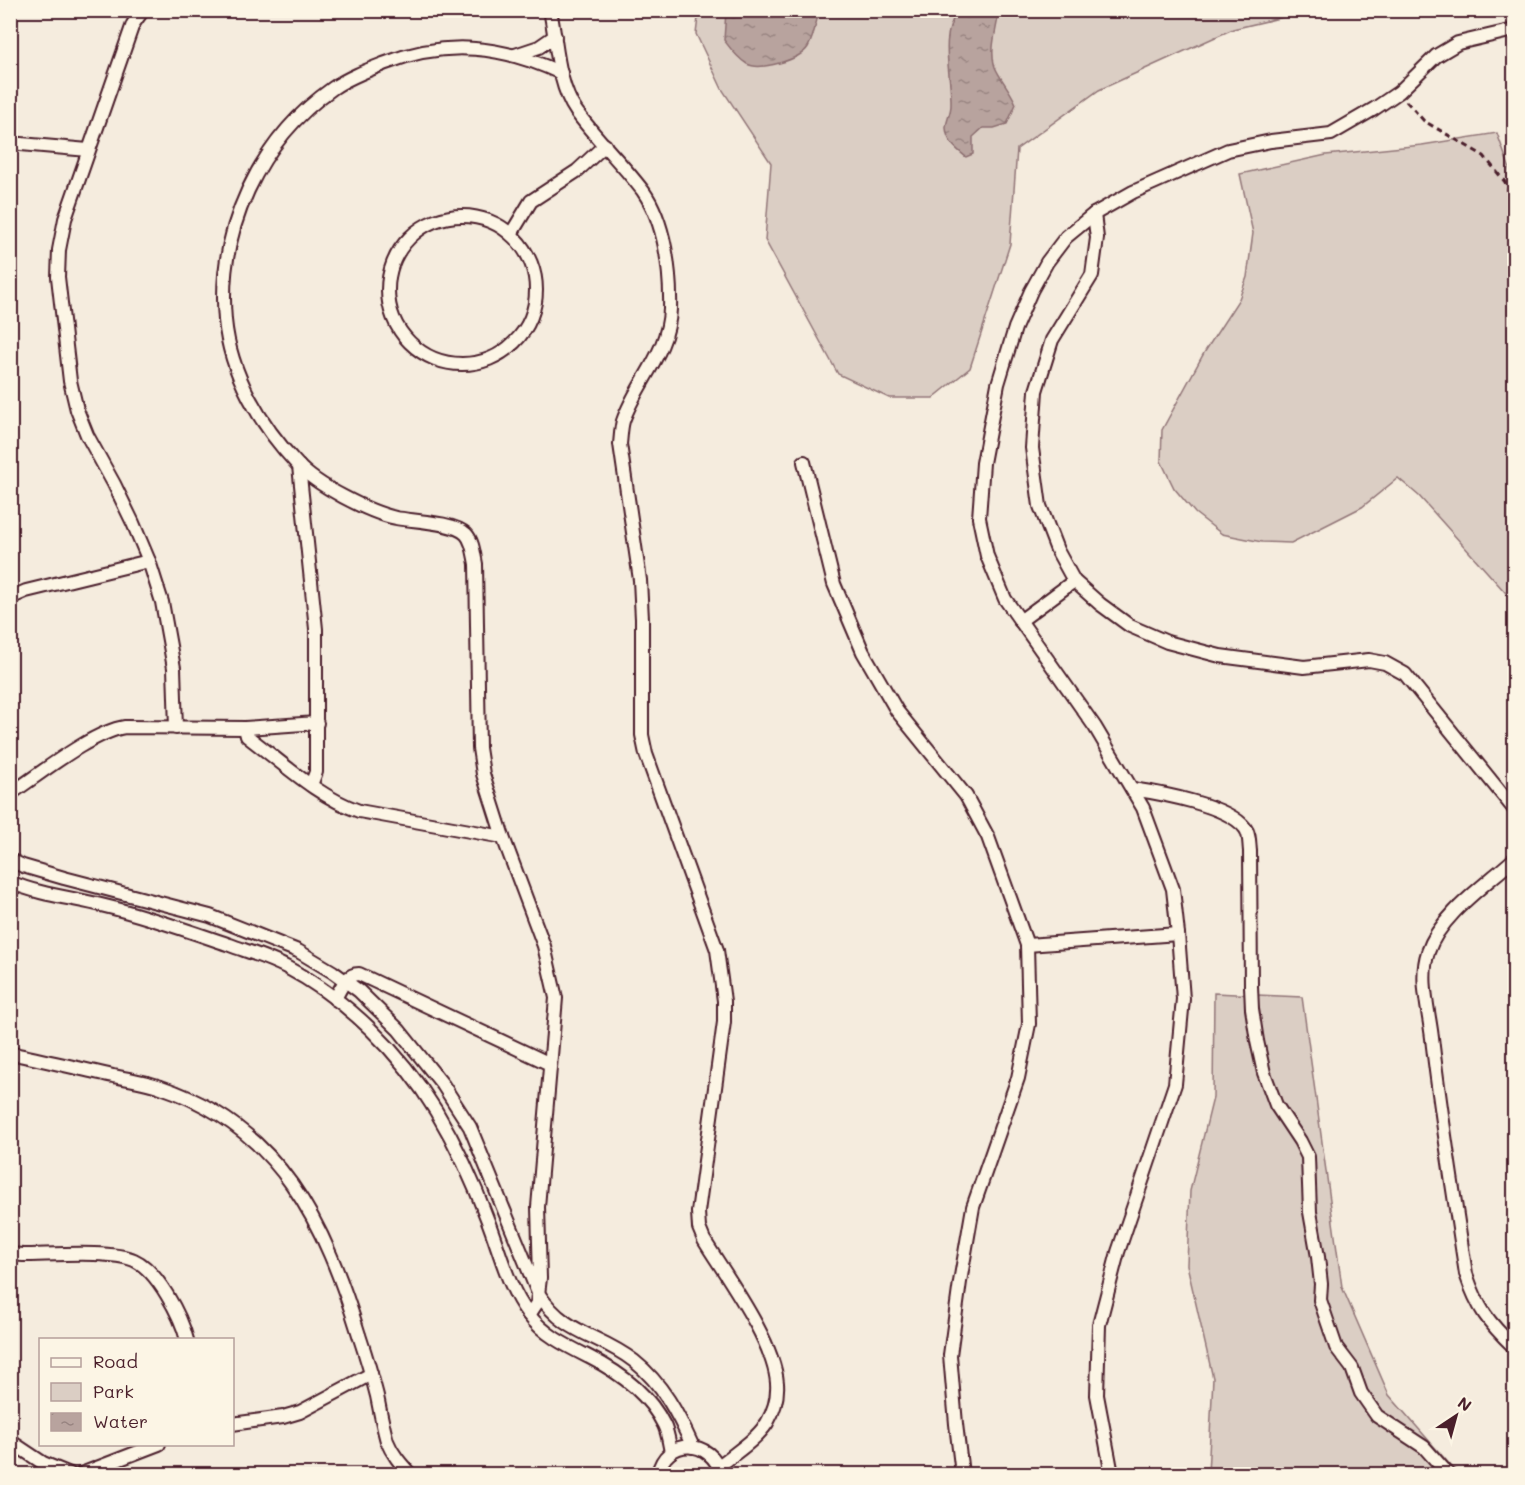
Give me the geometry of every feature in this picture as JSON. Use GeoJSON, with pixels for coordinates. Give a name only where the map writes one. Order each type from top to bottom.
{"type":"FeatureCollection","features":[{"type":"Feature","properties":{"kind":"street"},"geometry":{"type":"LineString","coordinates":[[143,10],[133,24],[65,219],[59,250],[58,277],[70,381],[77,410],[149,561],[162,602],[174,668],[176,728]]}},
{"type":"Feature","properties":{"kind":"street"},"geometry":{"type":"LineString","coordinates":[[550,10],[561,73],[576,111],[645,194],[660,226],[664,243],[670,287],[670,313],[665,339],[630,404],[622,424],[620,444],[640,580],[642,735],[646,754],[717,950],[724,1001],[724,1022],[698,1212],[699,1228],[704,1240],[753,1319],[771,1358],[777,1383],[775,1405],[766,1423],[751,1441],[720,1470],[709,1453],[686,1446],[671,1452],[664,1459],[658,1474]]}},
{"type":"Feature","properties":{"kind":"street"},"geometry":{"type":"LineString","coordinates":[[1112,1474],[1097,1395],[1099,1325],[1118,1252],[1175,1084],[1183,999],[1178,934],[1173,889],[1143,808],[1095,726],[1005,599],[987,556],[979,518],[982,463],[1001,372],[1015,328],[1047,262],[1066,237],[1095,214],[1133,192],[1228,150],[1271,141],[1331,134],[1374,110],[1399,92],[1436,56],[1458,43],[1515,30]]}},
{"type":"Feature","properties":{"kind":"street"},"geometry":{"type":"LineString","coordinates":[[515,55],[538,47],[555,36]]}},
{"type":"Feature","properties":{"kind":"street"},"geometry":{"type":"LineString","coordinates":[[529,1315],[537,1303],[541,1268],[538,1207],[555,998],[544,946],[503,837],[483,774],[479,748],[476,564],[471,543],[465,533],[453,528],[393,518],[363,506],[332,491],[299,466],[267,430],[243,384],[231,351],[225,321],[227,257],[243,199],[260,167],[282,136],[333,88],[362,72],[406,55],[435,50],[476,48],[515,55],[561,73]]}},
{"type":"Feature","properties":{"kind":"street"},"geometry":{"type":"LineString","coordinates":[[10,143],[88,150]]}},
{"type":"Feature","properties":{"kind":"street"},"geometry":{"type":"LineString","coordinates":[[511,234],[531,201],[577,171],[605,145]]}},
{"type":"Feature","properties":{"kind":"street"},"geometry":{"type":"LineString","coordinates":[[1095,214],[1097,238],[1092,275],[1052,340],[1036,391],[1032,448],[1040,506],[1057,550],[1074,581],[1130,626],[1167,642],[1209,654],[1304,667],[1369,660],[1385,663],[1405,674],[1515,809]]}},
{"type":"Feature","properties":{"kind":"street"},"geometry":{"type":"LineString","coordinates":[[468,216],[491,222],[511,234],[527,254],[536,278],[536,304],[527,328],[510,348],[487,360],[462,364],[437,360],[414,346],[399,329],[390,307],[388,284],[394,262],[406,242],[424,227],[445,218],[468,216]]}},
{"type":"Feature","properties":{"kind":"street"},"geometry":{"type":"LineString","coordinates":[[804,462],[834,584],[863,652],[897,711],[966,796],[988,837],[1027,945],[1029,1024],[1018,1078],[973,1207],[950,1355],[962,1474]]}},
{"type":"Feature","properties":{"kind":"street"},"geometry":{"type":"LineString","coordinates":[[299,466],[316,629],[316,772],[311,785]]}},
{"type":"Feature","properties":{"kind":"street"},"geometry":{"type":"LineString","coordinates":[[10,598],[26,591],[149,561]]}},
{"type":"Feature","properties":{"kind":"street"},"geometry":{"type":"LineString","coordinates":[[1020,621],[1074,581]]}},
{"type":"Feature","properties":{"kind":"street"},"geometry":{"type":"LineString","coordinates":[[10,794],[112,729],[125,727],[246,728],[317,723]]}},
{"type":"Feature","properties":{"kind":"street"},"geometry":{"type":"LineString","coordinates":[[246,728],[252,740],[341,805],[359,811],[503,837]]}},
{"type":"Feature","properties":{"kind":"street"},"geometry":{"type":"LineString","coordinates":[[1132,789],[1165,794],[1200,804],[1233,819],[1245,828],[1249,837],[1250,851],[1251,986],[1257,1041],[1264,1073],[1276,1105],[1308,1157],[1310,1212],[1319,1266],[1320,1300],[1336,1347],[1352,1368],[1361,1393],[1377,1416],[1424,1446],[1448,1474]]}},
{"type":"Feature","properties":{"kind":"street"},"geometry":{"type":"LineString","coordinates":[[1515,859],[1453,914],[1428,950],[1424,969],[1434,1058],[1466,1274],[1475,1300],[1490,1324],[1515,1347]]}},
{"type":"Feature","properties":{"kind":"street"},"geometry":{"type":"LineString","coordinates":[[10,860],[64,878],[210,916],[298,951],[346,981],[376,1006],[399,1030],[443,1085],[470,1127],[538,1293],[546,1306],[567,1325],[633,1360],[649,1375],[665,1392],[676,1410],[693,1447]]}},
{"type":"Feature","properties":{"kind":"street"},"geometry":{"type":"LineString","coordinates":[[10,882],[26,888],[106,906],[203,936],[285,967],[335,999],[383,1042],[432,1105],[448,1131],[477,1192],[513,1287],[529,1315],[559,1341],[615,1371],[636,1389],[659,1416],[665,1428],[671,1452]]}},
{"type":"Feature","properties":{"kind":"street"},"geometry":{"type":"LineString","coordinates":[[1027,945],[1178,934]]}},
{"type":"Feature","properties":{"kind":"street"},"geometry":{"type":"LineString","coordinates":[[335,999],[353,974],[359,975],[550,1064]]}},
{"type":"Feature","properties":{"kind":"street"},"geometry":{"type":"LineString","coordinates":[[10,1053],[160,1086],[197,1101],[225,1118],[258,1144],[290,1180],[328,1246],[371,1374],[388,1442],[398,1461],[410,1474]]}},
{"type":"Feature","properties":{"kind":"street"},"geometry":{"type":"LineString","coordinates":[[10,1254],[23,1256],[116,1255],[134,1260],[146,1267],[168,1295],[186,1338]]}},
{"type":"Feature","properties":{"kind":"street"},"geometry":{"type":"LineString","coordinates":[[234,1424],[284,1417],[300,1412],[371,1374]]}},
{"type":"Feature","properties":{"kind":"street"},"geometry":{"type":"LineString","coordinates":[[10,1441],[43,1463],[70,1474]]}},
{"type":"Feature","properties":{"kind":"street"},"geometry":{"type":"LineString","coordinates":[[81,1474],[154,1446]]}},
{"type":"Feature","properties":{"kind":"path"},"geometry":{"type":"LineString","coordinates":[[1399,92],[1424,121],[1484,156],[1505,182],[1515,207]]}},
{"type":"Feature","properties":{"kind":"green space"},"geometry":{"type":"Polygon","coordinates":[[[699,10],[1309,11],[1233,29],[1099,90],[1017,149],[1010,244],[970,368],[933,398],[889,398],[838,374],[765,240],[771,163],[722,89],[696,34],[699,10]]]}},
{"type":"Feature","properties":{"kind":"green space"},"geometry":{"type":"Polygon","coordinates":[[[1497,133],[1514,181],[1514,602],[1419,496],[1398,478],[1362,507],[1291,543],[1262,542],[1222,534],[1195,513],[1174,488],[1161,461],[1162,430],[1204,353],[1239,299],[1247,277],[1253,233],[1240,174],[1326,155],[1422,145],[1497,133]]]}},
{"type":"Feature","properties":{"kind":"green space"},"geometry":{"type":"Polygon","coordinates":[[[1214,993],[1302,997],[1342,1287],[1389,1395],[1452,1467],[1462,1474],[1208,1474],[1213,1378],[1187,1265],[1190,1191],[1213,1098],[1214,993]]]}},
{"type":"Feature","properties":{"kind":"water"},"geometry":{"type":"Polygon","coordinates":[[[726,10],[819,11],[812,39],[804,52],[779,63],[753,66],[743,62],[724,40],[726,10]]]}},
{"type":"Feature","properties":{"kind":"water"},"geometry":{"type":"Polygon","coordinates":[[[958,11],[999,11],[993,60],[997,72],[1016,104],[1007,124],[994,128],[983,128],[973,137],[973,154],[966,157],[950,141],[946,128],[951,105],[947,44],[952,21],[958,11]]]}}]}
